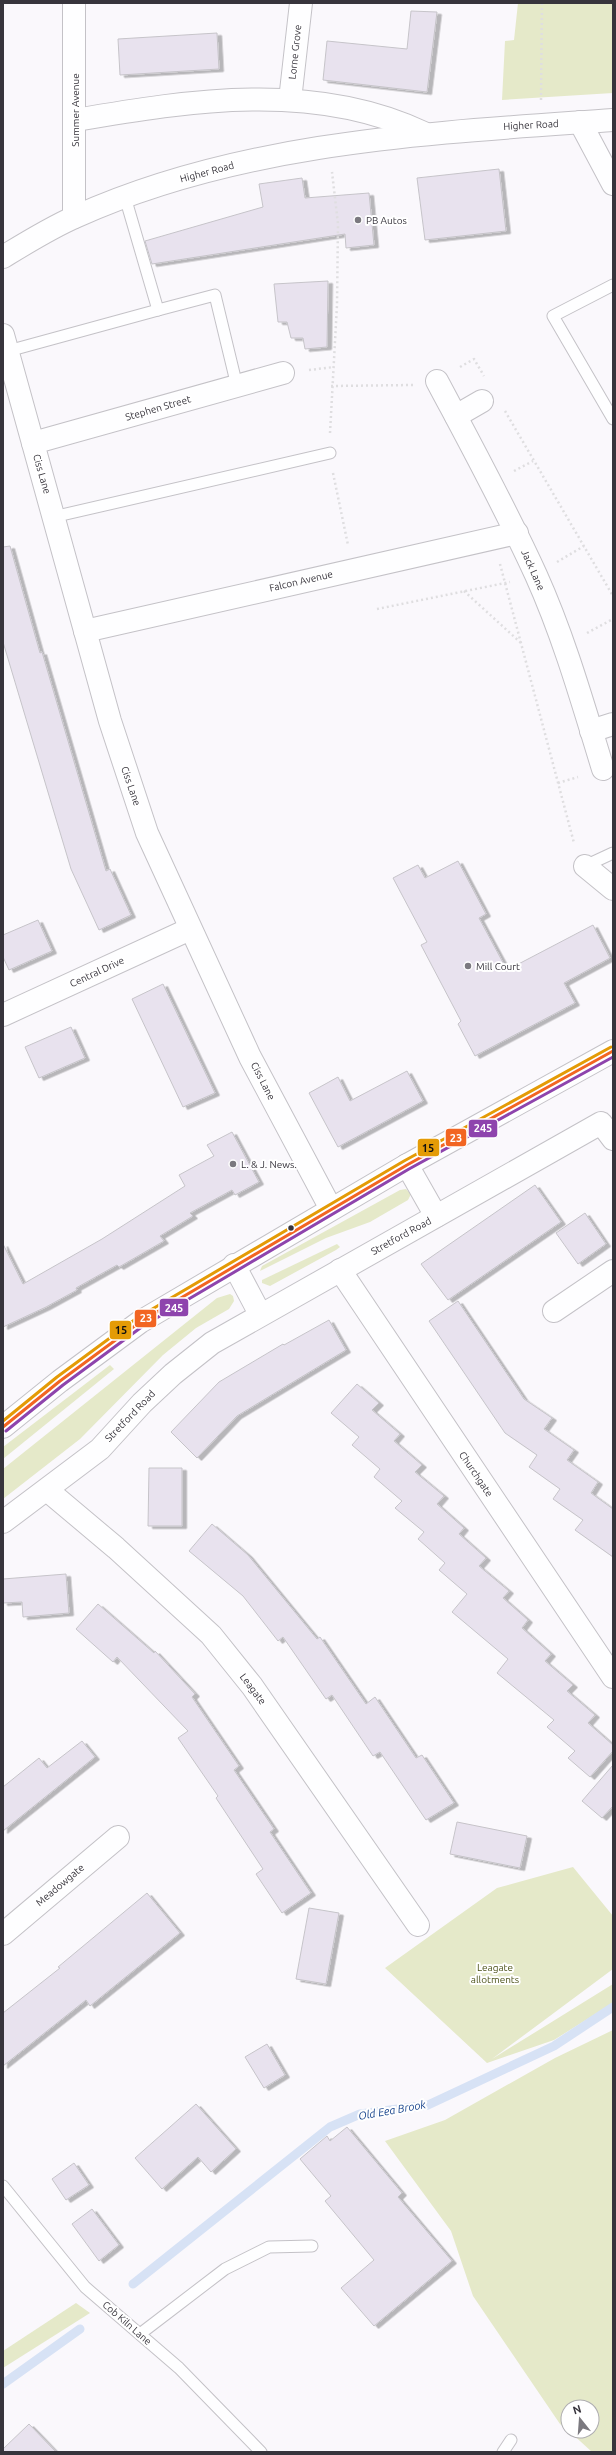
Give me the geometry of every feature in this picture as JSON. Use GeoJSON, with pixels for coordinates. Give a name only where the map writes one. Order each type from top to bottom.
{"type":"FeatureCollection","features":[{"type":"Feature","properties":{"kind":"street","name":"Summer Avenue"},"geometry":{"type":"LineString","coordinates":[[74,3],[76,120],[74,217]]}},
{"type":"Feature","properties":{"kind":"street","name":"Lorne Grove"},"geometry":{"type":"LineString","coordinates":[[290,100],[300,3]]}},
{"type":"Feature","properties":{"kind":"street","name":"Higher Road"},"geometry":{"type":"LineString","coordinates":[[76,120],[178,104],[290,100],[360,109],[397,120],[424,133]]}},
{"type":"Feature","properties":{"kind":"street","name":"Higher Road"},"geometry":{"type":"LineString","coordinates":[[3,257],[74,217],[125,197],[194,174],[258,159],[424,133],[613,120]]}},
{"type":"Feature","properties":{"kind":"street"},"geometry":{"type":"LineString","coordinates":[[580,122],[613,184]]}},
{"type":"Feature","properties":{"kind":"street","name":"Ciss Lane"},"geometry":{"type":"LineString","coordinates":[[6,343],[53,517],[127,778],[147,833],[190,929],[267,1090],[331,1209]]}},
{"type":"Feature","properties":{"kind":"street","name":"Stephen Street"},"geometry":{"type":"LineString","coordinates":[[33,443],[283,373]]}},
{"type":"Feature","properties":{"kind":"street","name":"Jack Lane"},"geometry":{"type":"LineString","coordinates":[[437,381],[516,533],[544,570],[555,623],[603,769]]}},
{"type":"Feature","properties":{"kind":"street"},"geometry":{"type":"LineString","coordinates":[[456,416],[492,403]]}},
{"type":"Feature","properties":{"kind":"street","name":"Falcon Avenue"},"geometry":{"type":"LineString","coordinates":[[85,631],[516,533]]}},
{"type":"Feature","properties":{"kind":"street"},"geometry":{"type":"LineString","coordinates":[[591,731],[613,724]]}},
{"type":"Feature","properties":{"kind":"street"},"geometry":{"type":"LineString","coordinates":[[585,866],[613,889]]}},
{"type":"Feature","properties":{"kind":"street","name":"Central Drive"},"geometry":{"type":"LineString","coordinates":[[3,1015],[190,929]]}},
{"type":"Feature","properties":{"kind":"street"},"geometry":{"type":"LineString","coordinates":[[3,1427],[60,1381],[140,1322],[407,1164],[613,1051]]}},
{"type":"Feature","properties":{"kind":"street","name":"Stretford Road"},"geometry":{"type":"LineString","coordinates":[[3,1522],[100,1449],[142,1403],[173,1374],[212,1344],[260,1314],[436,1216],[607,1131]]}},
{"type":"Feature","properties":{"kind":"street","name":"Stretford Road"},"geometry":{"type":"LineString","coordinates":[[407,1164],[436,1216]]}},
{"type":"Feature","properties":{"kind":"street"},"geometry":{"type":"LineString","coordinates":[[234,1265],[260,1314]]}},
{"type":"Feature","properties":{"kind":"street","name":"Churchgate"},"geometry":{"type":"LineString","coordinates":[[340,1270],[613,1678]]}},
{"type":"Feature","properties":{"kind":"street"},"geometry":{"type":"LineString","coordinates":[[554,1311],[613,1271]]}},
{"type":"Feature","properties":{"kind":"street","name":"Leagate"},"geometry":{"type":"LineString","coordinates":[[47,1490],[116,1548],[211,1635],[252,1686],[418,1925]]}},
{"type":"Feature","properties":{"kind":"street","name":"Meadowgate"},"geometry":{"type":"LineString","coordinates":[[3,1934],[118,1837]]}},
{"type":"Feature","properties":{"kind":"lane"},"geometry":{"type":"LineString","coordinates":[[125,197],[158,310]]}},
{"type":"Feature","properties":{"kind":"lane"},"geometry":{"type":"LineString","coordinates":[[613,284],[553,316],[613,419]]}},
{"type":"Feature","properties":{"kind":"lane"},"geometry":{"type":"LineString","coordinates":[[6,343],[158,310],[215,295],[237,386]]}},
{"type":"Feature","properties":{"kind":"lane"},"geometry":{"type":"LineString","coordinates":[[53,517],[330,452]]}},
{"type":"Feature","properties":{"kind":"lane"},"geometry":{"type":"LineString","coordinates":[[585,866],[613,853]]}},
{"type":"Feature","properties":{"kind":"lane","name":"Cob Kiln Lane"},"geometry":{"type":"LineString","coordinates":[[3,2186],[85,2287],[179,2368],[261,2452]]}},
{"type":"Feature","properties":{"kind":"lane"},"geometry":{"type":"LineString","coordinates":[[140,2334],[225,2269],[269,2247],[312,2246]]}},
{"type":"Feature","properties":{"kind":"lane"},"geometry":{"type":"LineString","coordinates":[[504,2452],[511,2440]]}},
{"type":"Feature","properties":{"kind":"path"},"geometry":{"type":"LineString","coordinates":[[541,125],[542,3]]}},
{"type":"Feature","properties":{"kind":"path"},"geometry":{"type":"LineString","coordinates":[[329,147],[338,224],[337,305],[331,386],[330,452],[343,526],[353,569]]}},
{"type":"Feature","properties":{"kind":"path"},"geometry":{"type":"LineString","coordinates":[[331,386],[408,386],[437,381],[474,358],[486,379]]}},
{"type":"Feature","properties":{"kind":"path"},"geometry":{"type":"LineString","coordinates":[[492,403],[534,460],[613,596]]}},
{"type":"Feature","properties":{"kind":"path"},"geometry":{"type":"LineString","coordinates":[[513,472],[534,460]]}},
{"type":"Feature","properties":{"kind":"path"},"geometry":{"type":"LineString","coordinates":[[493,538],[578,859],[585,866]]}},
{"type":"Feature","properties":{"kind":"path"},"geometry":{"type":"LineString","coordinates":[[377,609],[505,583],[544,570],[584,546]]}},
{"type":"Feature","properties":{"kind":"path"},"geometry":{"type":"LineString","coordinates":[[464,591],[521,644]]}},
{"type":"Feature","properties":{"kind":"path"},"geometry":{"type":"LineString","coordinates":[[583,635],[613,618]]}},
{"type":"Feature","properties":{"kind":"green space"},"geometry":{"type":"Polygon","coordinates":[[[518,3],[613,3],[613,93],[502,100],[505,41],[514,40],[518,3]]]}},
{"type":"Feature","properties":{"kind":"green space"},"geometry":{"type":"Polygon","coordinates":[[[406,1189],[411,1194],[408,1200],[370,1222],[326,1238],[260,1271],[262,1266],[400,1190],[406,1189]]]}},
{"type":"Feature","properties":{"kind":"green space"},"geometry":{"type":"Polygon","coordinates":[[[337,1244],[340,1247],[336,1250],[270,1286],[262,1283],[262,1280],[337,1244]]]}},
{"type":"Feature","properties":{"kind":"green space"},"geometry":{"type":"Polygon","coordinates":[[[230,1294],[233,1296],[234,1301],[229,1309],[196,1328],[163,1355],[80,1439],[3,1499],[3,1469],[217,1298],[230,1294]]]}},
{"type":"Feature","properties":{"kind":"green space"},"geometry":{"type":"Polygon","coordinates":[[[110,1365],[114,1369],[3,1459],[3,1447],[110,1365]]]}},
{"type":"Feature","properties":{"kind":"green space","name":"Leagate allotments"},"geometry":{"type":"Polygon","coordinates":[[[573,1867],[613,1916],[613,1969],[492,2059],[613,1984],[613,2003],[554,2040],[487,2063],[385,1968],[497,1888],[573,1867]]]}},
{"type":"Feature","properties":{"kind":"green space"},"geometry":{"type":"Polygon","coordinates":[[[613,2030],[613,2452],[592,2452],[578,2439],[600,2439],[600,2399],[560,2399],[560,2424],[473,2296],[451,2231],[385,2141],[445,2120],[555,2058],[613,2030]]]}},
{"type":"Feature","properties":{"kind":"green space"},"geometry":{"type":"Polygon","coordinates":[[[76,2303],[90,2313],[3,2368],[3,2351],[76,2303]]]}},
{"type":"Feature","properties":{"kind":"building"},"geometry":{"type":"Polygon","coordinates":[[[411,11],[437,12],[427,92],[323,80],[327,41],[407,49],[411,11]]]}},
{"type":"Feature","properties":{"kind":"building"},"geometry":{"type":"Polygon","coordinates":[[[217,33],[219,69],[120,75],[118,39],[217,33]]]}},
{"type":"Feature","properties":{"kind":"building"},"geometry":{"type":"Polygon","coordinates":[[[499,169],[506,231],[425,240],[417,178],[499,169]]]}},
{"type":"Feature","properties":{"kind":"building"},"geometry":{"type":"Polygon","coordinates":[[[302,178],[305,198],[369,193],[374,245],[346,248],[345,234],[152,264],[145,241],[263,207],[259,184],[302,178]]]}},
{"type":"Feature","properties":{"kind":"building"},"geometry":{"type":"Polygon","coordinates":[[[328,281],[327,347],[305,349],[303,338],[291,338],[287,322],[278,322],[274,284],[328,281]]]}},
{"type":"Feature","properties":{"kind":"building"},"geometry":{"type":"Polygon","coordinates":[[[10,546],[40,653],[42,652],[106,871],[110,869],[131,915],[99,930],[71,869],[3,642],[3,547],[10,546]]]}},
{"type":"Feature","properties":{"kind":"building","name":"Mill Court"},"geometry":{"type":"Polygon","coordinates":[[[458,861],[486,914],[479,918],[507,970],[593,925],[610,958],[564,983],[575,1003],[475,1056],[458,1024],[461,1021],[421,945],[427,942],[393,878],[418,865],[425,878],[458,861]]]}},
{"type":"Feature","properties":{"kind":"building"},"geometry":{"type":"Polygon","coordinates":[[[38,920],[52,951],[9,970],[3,957],[3,935],[38,920]]]}},
{"type":"Feature","properties":{"kind":"building"},"geometry":{"type":"Polygon","coordinates":[[[163,984],[215,1093],[183,1107],[132,999],[163,984]]]}},
{"type":"Feature","properties":{"kind":"building"},"geometry":{"type":"Polygon","coordinates":[[[71,1027],[85,1058],[39,1078],[25,1047],[71,1027]]]}},
{"type":"Feature","properties":{"kind":"building"},"geometry":{"type":"Polygon","coordinates":[[[407,1071],[423,1101],[338,1147],[309,1093],[338,1077],[350,1101],[407,1071]]]}},
{"type":"Feature","properties":{"kind":"building"},"geometry":{"type":"Polygon","coordinates":[[[232,1132],[259,1182],[235,1195],[232,1190],[190,1213],[193,1216],[160,1236],[164,1241],[119,1267],[117,1265],[46,1307],[3,1327],[3,1244],[23,1284],[102,1239],[185,1186],[179,1175],[214,1156],[207,1145],[232,1132]]]}},
{"type":"Feature","properties":{"kind":"building"},"geometry":{"type":"Polygon","coordinates":[[[535,1185],[561,1222],[448,1300],[421,1264],[535,1185]]]}},
{"type":"Feature","properties":{"kind":"building"},"geometry":{"type":"Polygon","coordinates":[[[585,1213],[606,1244],[578,1264],[556,1233],[585,1213]]]}},
{"type":"Feature","properties":{"kind":"building"},"geometry":{"type":"Polygon","coordinates":[[[458,1301],[524,1399],[552,1418],[544,1429],[574,1450],[567,1460],[598,1482],[591,1493],[613,1509],[613,1557],[575,1530],[583,1520],[553,1499],[560,1489],[529,1467],[537,1455],[505,1433],[429,1321],[458,1301]]]}},
{"type":"Feature","properties":{"kind":"building"},"geometry":{"type":"Polygon","coordinates":[[[329,1320],[346,1350],[237,1416],[197,1458],[171,1432],[219,1382],[283,1344],[284,1345],[329,1320]]]}},
{"type":"Feature","properties":{"kind":"building"},"geometry":{"type":"Polygon","coordinates":[[[357,1384],[379,1403],[372,1410],[400,1434],[394,1441],[422,1465],[415,1472],[444,1496],[437,1504],[464,1528],[459,1534],[486,1558],[479,1566],[509,1591],[503,1598],[528,1620],[522,1628],[551,1654],[545,1661],[573,1685],[567,1691],[595,1715],[588,1723],[613,1745],[613,1751],[590,1777],[568,1758],[575,1751],[547,1727],[554,1720],[497,1673],[508,1659],[452,1612],[467,1594],[439,1570],[445,1563],[418,1539],[424,1532],[395,1508],[402,1501],[374,1477],[380,1469],[352,1445],[359,1437],[331,1413],[357,1384]]]}},
{"type":"Feature","properties":{"kind":"building"},"geometry":{"type":"Polygon","coordinates":[[[149,1468],[182,1468],[182,1526],[148,1526],[149,1468]]]}},
{"type":"Feature","properties":{"kind":"building"},"geometry":{"type":"Polygon","coordinates":[[[212,1524],[248,1555],[317,1639],[320,1637],[366,1704],[375,1697],[416,1758],[422,1755],[454,1803],[426,1820],[380,1752],[373,1756],[332,1695],[326,1699],[283,1637],[278,1641],[243,1596],[189,1551],[212,1524]]]}},
{"type":"Feature","properties":{"kind":"building"},"geometry":{"type":"Polygon","coordinates":[[[66,1574],[69,1613],[23,1617],[22,1602],[3,1603],[3,1579],[66,1574]]]}},
{"type":"Feature","properties":{"kind":"building"},"geometry":{"type":"Polygon","coordinates":[[[98,1604],[154,1653],[155,1651],[195,1694],[192,1697],[239,1766],[234,1770],[274,1829],[270,1832],[311,1893],[282,1913],[256,1874],[263,1869],[216,1798],[218,1796],[178,1738],[188,1731],[117,1657],[113,1662],[76,1629],[98,1604]]]}},
{"type":"Feature","properties":{"kind":"building"},"geometry":{"type":"Polygon","coordinates":[[[82,1741],[95,1757],[3,1831],[3,1787],[39,1758],[47,1768],[82,1741]]]}},
{"type":"Feature","properties":{"kind":"building"},"geometry":{"type":"Polygon","coordinates":[[[613,1765],[613,1806],[602,1818],[582,1801],[613,1765]]]}},
{"type":"Feature","properties":{"kind":"building"},"geometry":{"type":"Polygon","coordinates":[[[457,1822],[527,1836],[520,1868],[450,1854],[457,1822]]]}},
{"type":"Feature","properties":{"kind":"building"},"geometry":{"type":"Polygon","coordinates":[[[147,1893],[180,1933],[90,2006],[86,2000],[3,2066],[3,2013],[60,1968],[58,1967],[147,1893]]]}},
{"type":"Feature","properties":{"kind":"building"},"geometry":{"type":"Polygon","coordinates":[[[309,1908],[339,1913],[326,1984],[296,1979],[309,1908]]]}},
{"type":"Feature","properties":{"kind":"building"},"geometry":{"type":"Polygon","coordinates":[[[267,2044],[285,2075],[264,2088],[245,2057],[267,2044]]]}},
{"type":"Feature","properties":{"kind":"building"},"geometry":{"type":"Polygon","coordinates":[[[196,2104],[236,2149],[211,2172],[198,2157],[162,2189],[135,2158],[196,2104]]]}},
{"type":"Feature","properties":{"kind":"building"},"geometry":{"type":"Polygon","coordinates":[[[347,2127],[402,2193],[398,2197],[452,2261],[374,2326],[341,2288],[374,2260],[325,2201],[331,2196],[300,2159],[327,2136],[330,2141],[347,2127]]]}},
{"type":"Feature","properties":{"kind":"building"},"geometry":{"type":"Polygon","coordinates":[[[74,2163],[89,2185],[66,2200],[52,2179],[74,2163]]]}},
{"type":"Feature","properties":{"kind":"building"},"geometry":{"type":"Polygon","coordinates":[[[92,2209],[119,2245],[99,2261],[72,2224],[92,2209]]]}},
{"type":"Feature","properties":{"kind":"building"},"geometry":{"type":"Polygon","coordinates":[[[29,2424],[56,2452],[3,2452],[3,2449],[29,2424]]]}},
{"type":"Feature","properties":{"kind":"waterway","name":"Old Eea Brook"},"geometry":{"type":"LineString","coordinates":[[133,2284],[330,2127],[360,2114],[428,2105],[554,2046],[613,2007]]}},
{"type":"Feature","properties":{"kind":"waterway","name":"Old Eea Brook"},"geometry":{"type":"LineString","coordinates":[[3,2384],[80,2329]]}},
{"type":"Feature","properties":{"kind":"transit line","name":"15"},"geometry":{"type":"LineString","coordinates":[[3,1421],[57,1377],[137,1318],[404,1161],[611,1047]]}},
{"type":"Feature","properties":{"kind":"transit line","name":"23"},"geometry":{"type":"LineString","coordinates":[[3,1427],[60,1381],[140,1322],[407,1165],[613,1051]]}},
{"type":"Feature","properties":{"kind":"transit line","name":"245"},"geometry":{"type":"LineString","coordinates":[[6,1431],[63,1385],[143,1326],[409,1169],[613,1057]]}},
{"type":"Feature","properties":{"kind":"place","name":"PB Autos"},"geometry":{"type":"Point","coordinates":[358,220]}},
{"type":"Feature","properties":{"kind":"place","name":"Mill Court"},"geometry":{"type":"Point","coordinates":[468,966]}},
{"type":"Feature","properties":{"kind":"place","name":"L. & J. News."},"geometry":{"type":"Point","coordinates":[233,1164]}}]}
